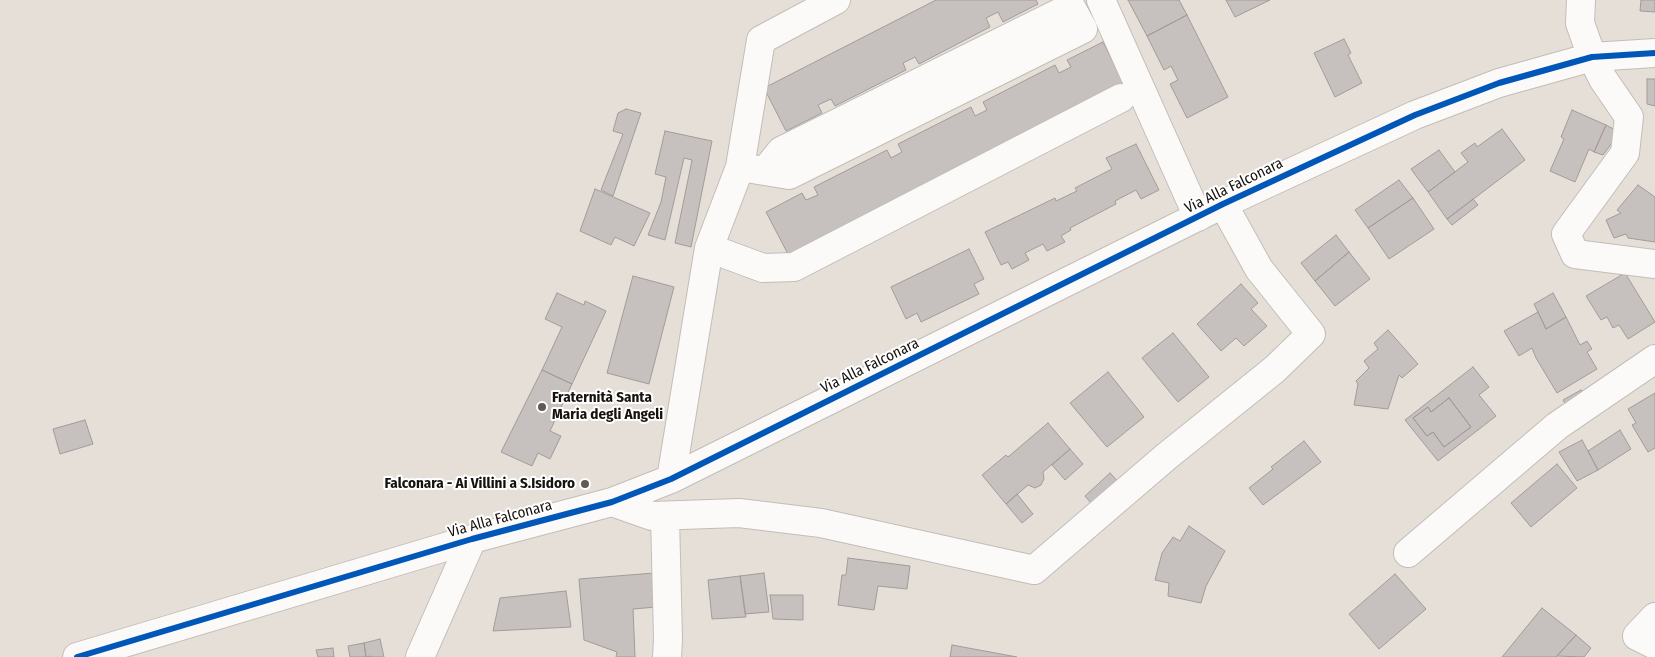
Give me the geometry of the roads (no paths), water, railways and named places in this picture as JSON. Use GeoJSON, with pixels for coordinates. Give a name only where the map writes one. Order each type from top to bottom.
{"type":"FeatureCollection","features":[{"type":"Feature","properties":{"kind":"street"},"geometry":{"type":"LineString","coordinates":[[671,480],[709,248],[752,169],[761,40],[836,0]]}},
{"type":"Feature","properties":{"kind":"street"},"geometry":{"type":"LineString","coordinates":[[1101,0],[1198,217]]}},
{"type":"Feature","properties":{"kind":"street"},"geometry":{"type":"LineString","coordinates":[[1580,0],[1580,23],[1592,56],[1603,80],[1629,117],[1625,153],[1566,234],[1575,254],[1655,264]]}},
{"type":"Feature","properties":{"kind":"street"},"geometry":{"type":"LineString","coordinates":[[1071,7],[1083,29],[789,175],[752,169],[781,151],[1071,7]]}},
{"type":"Feature","properties":{"kind":"street","name":"Via Alla Falconara"},"geometry":{"type":"LineString","coordinates":[[77,657],[472,539],[612,502],[671,480],[1222,204],[1415,115],[1499,83],[1592,56],[1655,53]]}},
{"type":"Feature","properties":{"kind":"street"},"geometry":{"type":"LineString","coordinates":[[709,248],[763,268],[794,267],[1121,98]]}},
{"type":"Feature","properties":{"kind":"street"},"geometry":{"type":"LineString","coordinates":[[612,502],[652,516],[739,513],[821,523],[1034,570],[1152,469],[1275,369],[1311,334],[1259,269],[1222,204]]}},
{"type":"Feature","properties":{"kind":"street"},"geometry":{"type":"LineString","coordinates":[[1408,553],[1557,426],[1655,359]]}},
{"type":"Feature","properties":{"kind":"street"},"geometry":{"type":"LineString","coordinates":[[665,516],[667,657]]}},
{"type":"Feature","properties":{"kind":"street"},"geometry":{"type":"LineString","coordinates":[[420,657],[472,539]]}},
{"type":"Feature","properties":{"kind":"street"},"geometry":{"type":"LineString","coordinates":[[1655,617],[1636,636],[1655,645]]}},
{"type":"Feature","properties":{"kind":"place","name":"Fraternità Santa Maria degli Angeli"},"geometry":{"type":"Point","coordinates":[542,407]}},
{"type":"Feature","properties":{"kind":"place","name":"Falconara - Ai Villini a S.Isidoro"},"geometry":{"type":"Point","coordinates":[585,484]}}]}
